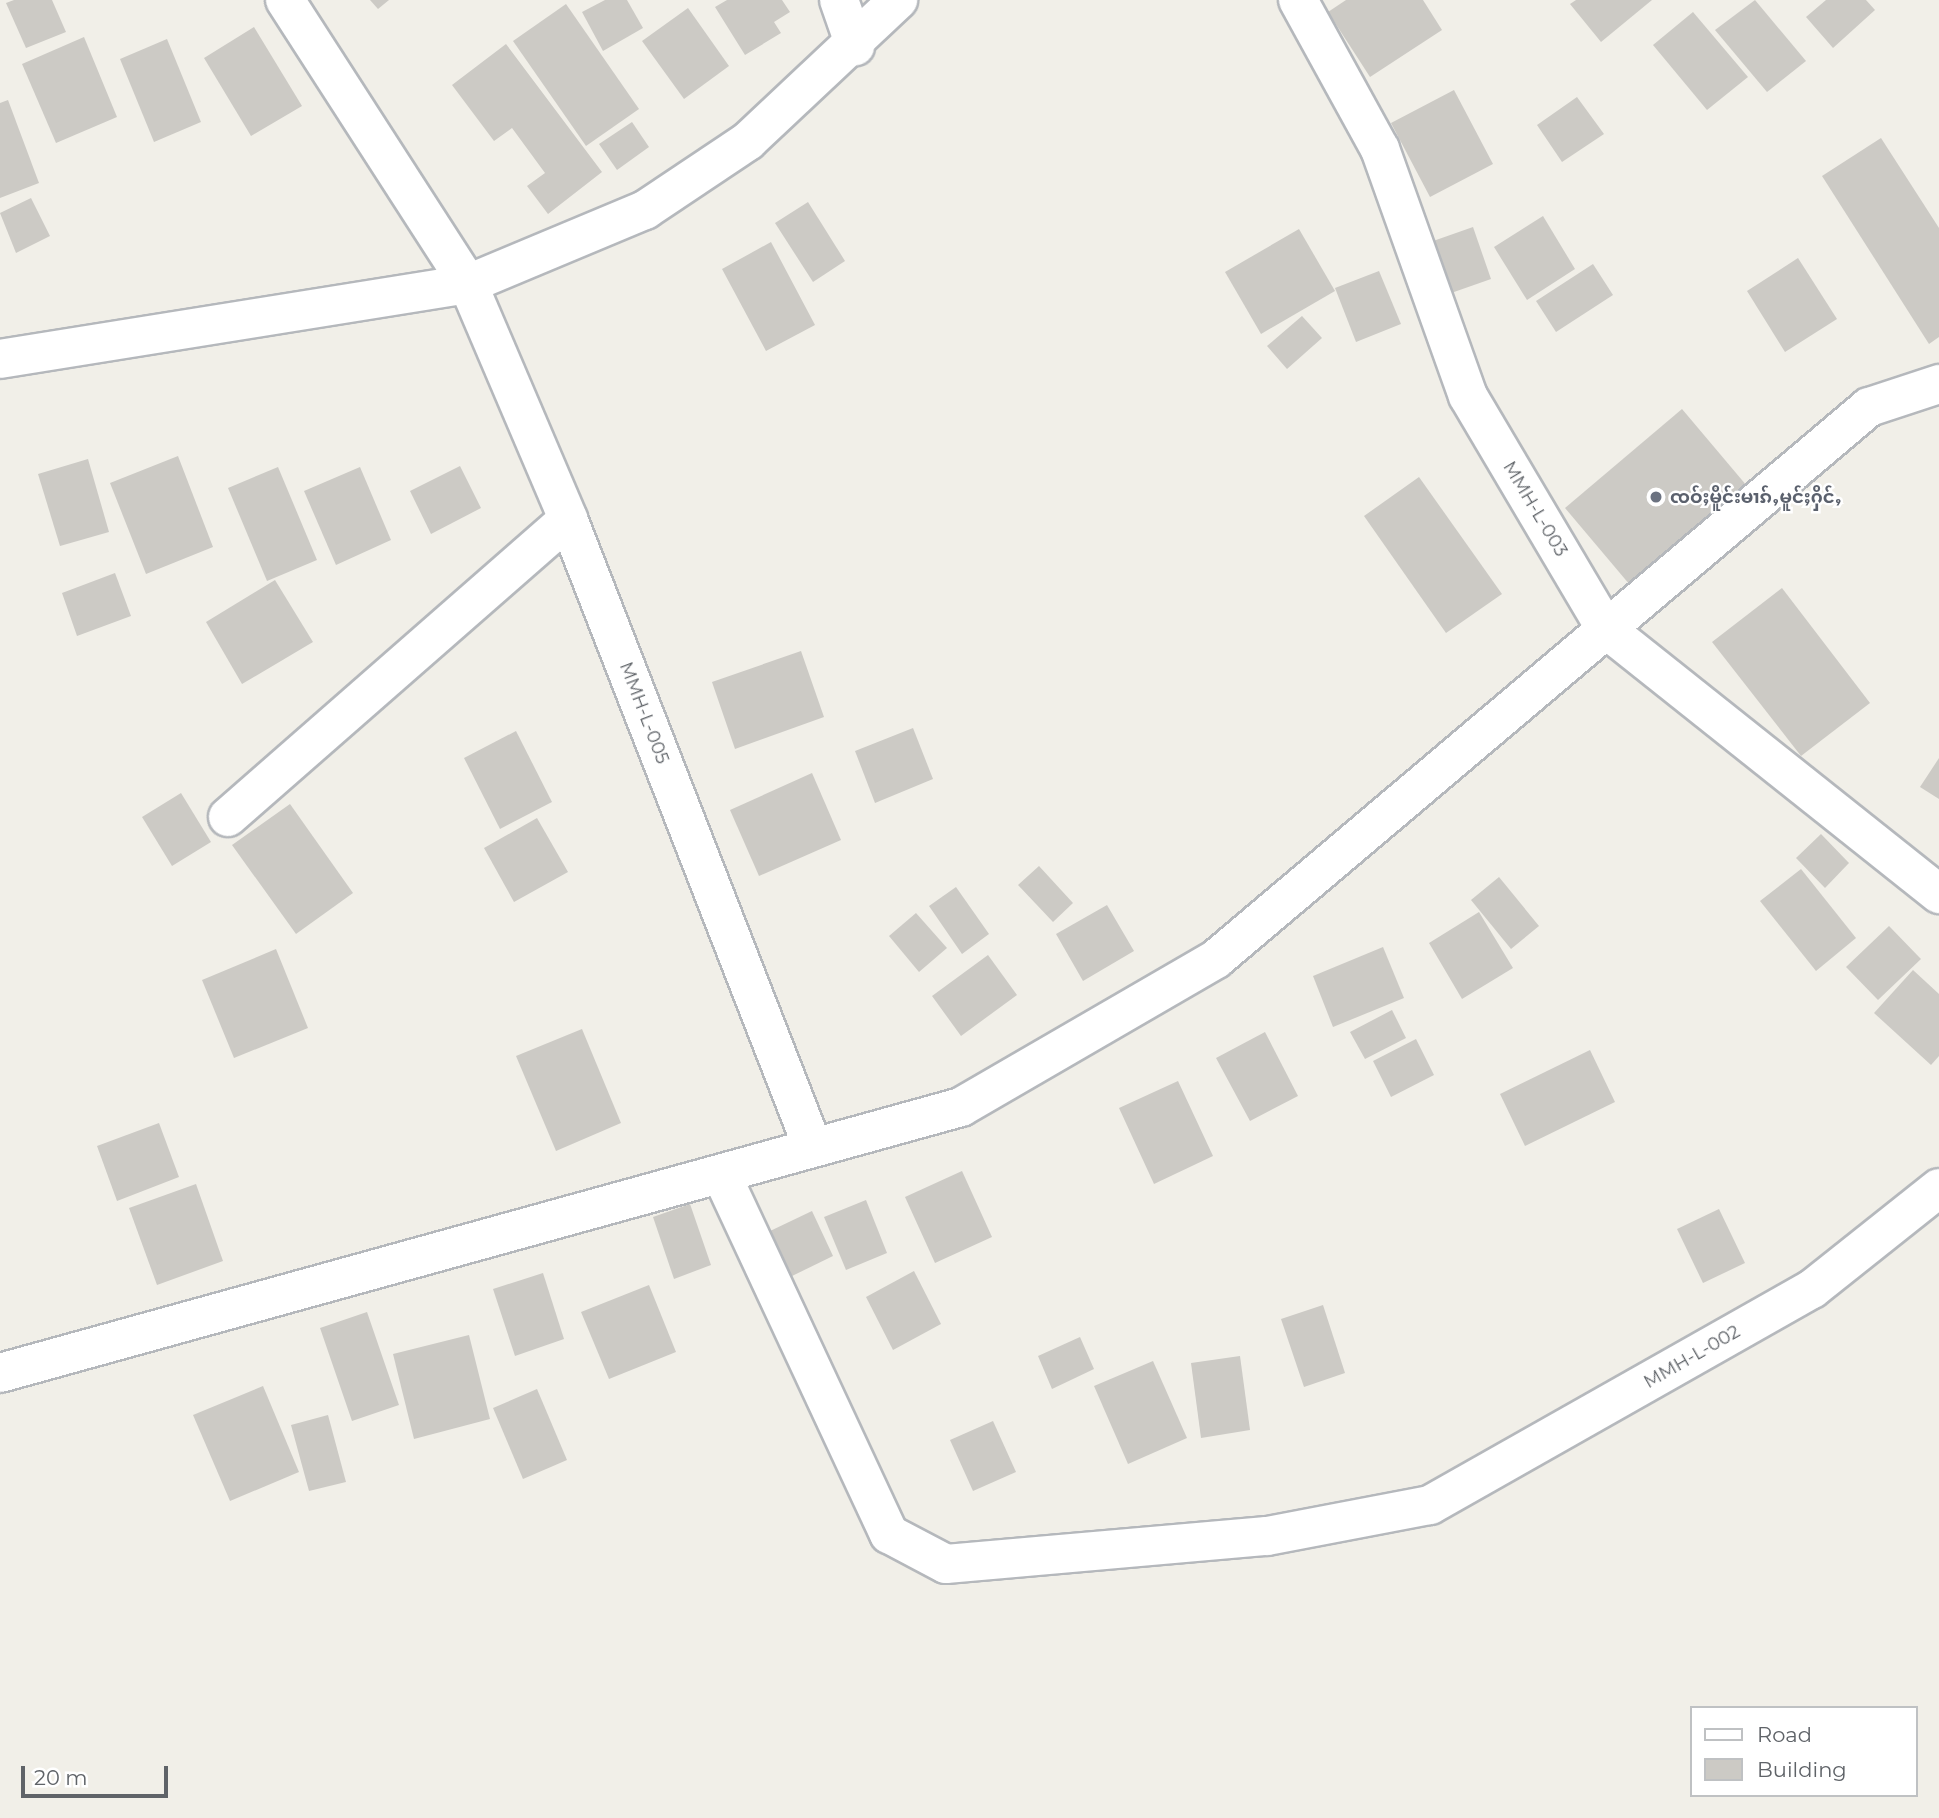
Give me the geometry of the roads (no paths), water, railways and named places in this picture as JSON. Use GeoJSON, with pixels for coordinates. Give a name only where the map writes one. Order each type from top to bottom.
{"type":"FeatureCollection","features":[{"type":"Feature","properties":{"kind":"street","name":"MMH-L-005"},"geometry":{"type":"LineString","coordinates":[[285,0],[468,284],[568,519],[812,1144]]}},
{"type":"Feature","properties":{"kind":"street"},"geometry":{"type":"LineString","coordinates":[[839,0],[855,46]]}},
{"type":"Feature","properties":{"kind":"street"},"geometry":{"type":"LineString","coordinates":[[0,359],[468,284],[645,210],[748,141],[855,46],[898,0]]}},
{"type":"Feature","properties":{"kind":"street","name":"MMH-L-003"},"geometry":{"type":"LineString","coordinates":[[1298,0],[1380,149],[1468,396],[1606,629],[1939,894]]}},
{"type":"Feature","properties":{"kind":"street"},"geometry":{"type":"LineString","coordinates":[[0,1373],[723,1178],[812,1144],[961,1107],[1216,959],[1868,407],[1939,384]]}},
{"type":"Feature","properties":{"kind":"street"},"geometry":{"type":"LineString","coordinates":[[228,817],[568,519]]}},
{"type":"Feature","properties":{"kind":"street","name":"MMH-L-002"},"geometry":{"type":"LineString","coordinates":[[723,1178],[888,1535],[946,1564],[1267,1536],[1430,1505],[1812,1289],[1939,1188]]}},
{"type":"Feature","properties":{"kind":"place","name":"ၸဝ်ႈမိူင်းမၢၵ်ႇမူင်ႈႁိင်ႇ"},"geometry":{"type":"Point","coordinates":[1656,497]}}]}
